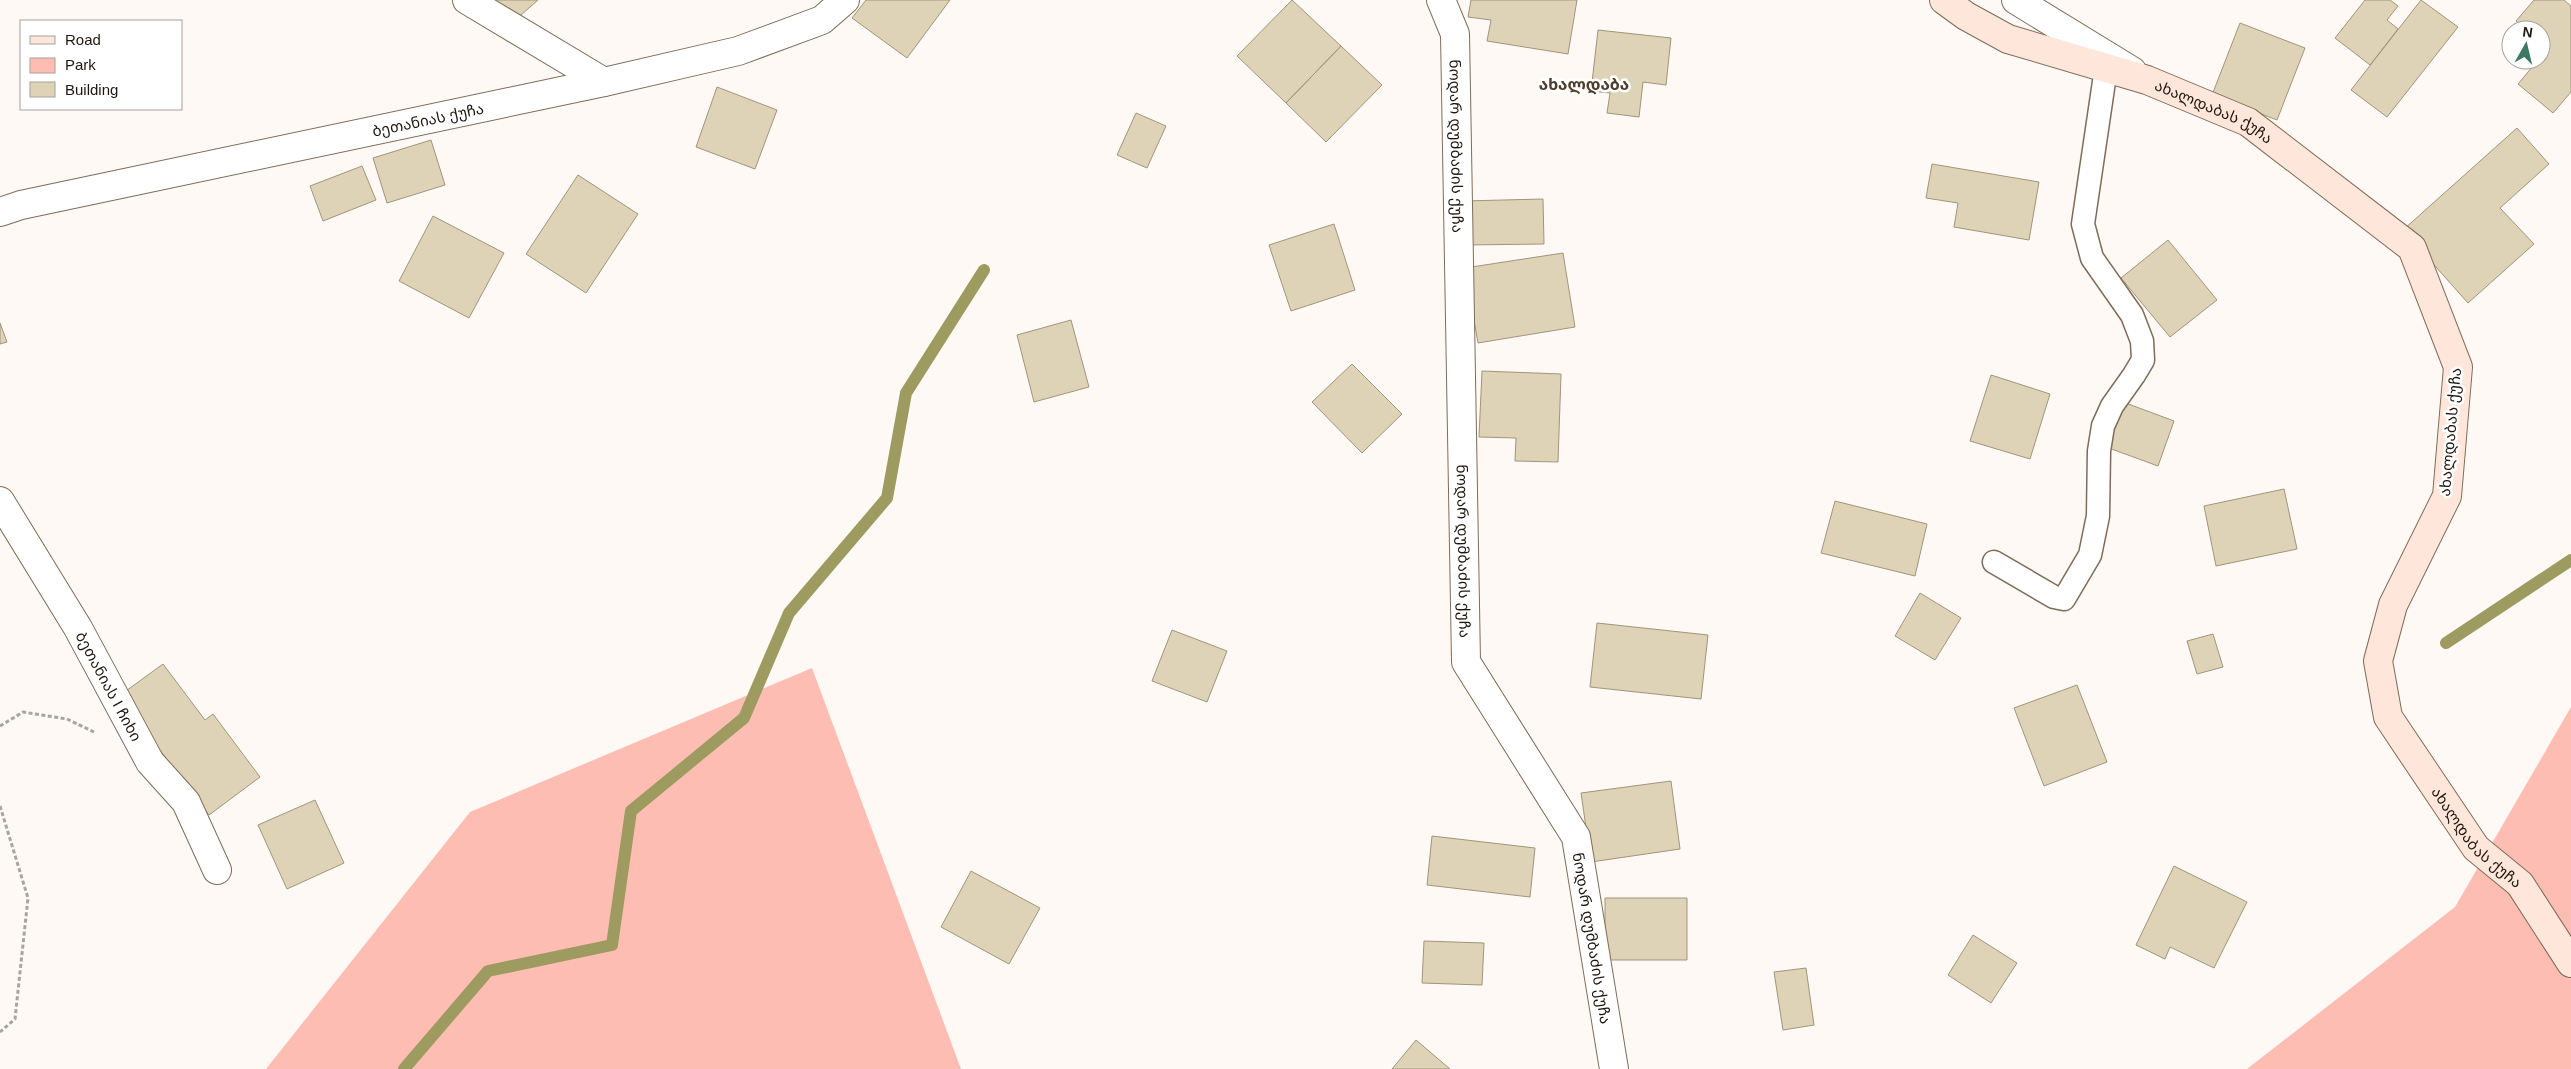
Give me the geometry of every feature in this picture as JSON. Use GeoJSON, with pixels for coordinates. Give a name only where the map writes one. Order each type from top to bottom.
{"type":"FeatureCollection","features":[{"type":"Feature","properties":{"kind":"street"},"geometry":{"type":"LineString","coordinates":[[467,0],[604,82]]}},
{"type":"Feature","properties":{"kind":"street","name":"ბეთანიას ქუჩა"},"geometry":{"type":"LineString","coordinates":[[0,212],[21,205],[604,82],[738,51],[822,20],[845,0]]}},
{"type":"Feature","properties":{"kind":"street","name":"ნოდარ დუმბაძის ქუჩა"},"geometry":{"type":"LineString","coordinates":[[1441,0],[1455,34],[1466,662],[1576,837],[1614,1069]]}},
{"type":"Feature","properties":{"kind":"street","name":"ახალდაბას ქუჩა"},"geometry":{"type":"LineString","coordinates":[[1944,0],[1966,16],[2008,39],[2147,80],[2248,122],[2412,248],[2458,367],[2447,496],[2393,605],[2378,661],[2388,717],[2476,848],[2520,884],[2571,963]]}},
{"type":"Feature","properties":{"kind":"street"},"geometry":{"type":"LineString","coordinates":[[2016,0],[2147,80]]}},
{"type":"Feature","properties":{"kind":"street","name":"ბეთანიას I ჩიხი"},"geometry":{"type":"LineString","coordinates":[[0,501],[78,628],[150,762],[186,802],[217,870]]}},
{"type":"Feature","properties":{"kind":"lane"},"geometry":{"type":"LineString","coordinates":[[1994,562],[2054,597],[2064,599],[2090,555],[2098,516],[2099,451],[2103,426],[2112,406],[2143,360],[2142,341],[2132,315],[2092,258],[2083,224],[2106,68]]}},
{"type":"Feature","properties":{"kind":"path"},"geometry":{"type":"LineString","coordinates":[[0,726],[23,712],[67,719],[100,736]]}},
{"type":"Feature","properties":{"kind":"path"},"geometry":{"type":"LineString","coordinates":[[0,806],[28,898],[15,1019],[0,1032]]}},
{"type":"Feature","properties":{"kind":"green space"},"geometry":{"type":"Polygon","coordinates":[[[812,668],[961,1069],[266,1069],[470,812],[812,668]]]}},
{"type":"Feature","properties":{"kind":"green space"},"geometry":{"type":"Polygon","coordinates":[[[2571,707],[2571,1069],[2247,1069],[2455,907],[2571,707]]]}},
{"type":"Feature","properties":{"kind":"building"},"geometry":{"type":"Polygon","coordinates":[[[493,0],[538,0],[513,22],[493,0]]]}},
{"type":"Feature","properties":{"kind":"building"},"geometry":{"type":"Polygon","coordinates":[[[866,0],[950,0],[907,58],[852,18],[866,0]]]}},
{"type":"Feature","properties":{"kind":"building"},"geometry":{"type":"Polygon","coordinates":[[[1292,0],[1341,46],[1286,103],[1237,56],[1292,0]]]}},
{"type":"Feature","properties":{"kind":"building"},"geometry":{"type":"Polygon","coordinates":[[[1471,0],[1577,0],[1568,54],[1487,41],[1491,20],[1468,17],[1471,0]]]}},
{"type":"Feature","properties":{"kind":"building"},"geometry":{"type":"Polygon","coordinates":[[[2365,0],[2390,0],[2398,6],[2387,20],[2398,29],[2370,65],[2335,38],[2365,0]]]}},
{"type":"Feature","properties":{"kind":"building"},"geometry":{"type":"Polygon","coordinates":[[[2421,0],[2458,27],[2387,117],[2351,90],[2421,0]]]}},
{"type":"Feature","properties":{"kind":"building"},"geometry":{"type":"Polygon","coordinates":[[[2534,0],[2564,0],[2571,6],[2571,92],[2553,113],[2518,84],[2530,70],[2551,70],[2551,20],[2517,20],[2534,0]]]}},
{"type":"Feature","properties":{"kind":"building"},"geometry":{"type":"Polygon","coordinates":[[[2240,23],[2305,48],[2277,120],[2212,95],[2240,23]]]}},
{"type":"Feature","properties":{"kind":"building"},"geometry":{"type":"Polygon","coordinates":[[[1598,30],[1671,38],[1666,85],[1643,82],[1639,117],[1607,113],[1610,93],[1591,91],[1598,30]]]}},
{"type":"Feature","properties":{"kind":"building"},"geometry":{"type":"Polygon","coordinates":[[[1341,46],[1382,85],[1326,142],[1286,103],[1341,46]]]}},
{"type":"Feature","properties":{"kind":"building"},"geometry":{"type":"Polygon","coordinates":[[[717,87],[777,110],[755,169],[696,147],[717,87]]]}},
{"type":"Feature","properties":{"kind":"building"},"geometry":{"type":"Polygon","coordinates":[[[1136,113],[1166,126],[1147,168],[1117,155],[1136,113]]]}},
{"type":"Feature","properties":{"kind":"building"},"geometry":{"type":"Polygon","coordinates":[[[2517,128],[2549,164],[2500,208],[2534,244],[2468,303],[2403,230],[2517,128]]]}},
{"type":"Feature","properties":{"kind":"building"},"geometry":{"type":"Polygon","coordinates":[[[431,140],[445,185],[387,203],[373,158],[431,140]]]}},
{"type":"Feature","properties":{"kind":"building"},"geometry":{"type":"Polygon","coordinates":[[[1932,164],[2039,182],[2029,240],[1954,227],[1958,203],[1926,198],[1932,164]]]}},
{"type":"Feature","properties":{"kind":"building"},"geometry":{"type":"Polygon","coordinates":[[[362,166],[376,200],[323,221],[310,186],[362,166]]]}},
{"type":"Feature","properties":{"kind":"building"},"geometry":{"type":"Polygon","coordinates":[[[578,175],[638,214],[586,293],[526,254],[578,175]]]}},
{"type":"Feature","properties":{"kind":"building"},"geometry":{"type":"Polygon","coordinates":[[[1543,199],[1544,244],[1465,245],[1464,201],[1543,199]]]}},
{"type":"Feature","properties":{"kind":"building"},"geometry":{"type":"Polygon","coordinates":[[[433,216],[504,253],[469,318],[399,281],[433,216]]]}},
{"type":"Feature","properties":{"kind":"building"},"geometry":{"type":"Polygon","coordinates":[[[1334,224],[1355,290],[1291,311],[1269,245],[1334,224]]]}},
{"type":"Feature","properties":{"kind":"building"},"geometry":{"type":"Polygon","coordinates":[[[2168,240],[2217,300],[2170,337],[2121,278],[2168,240]]]}},
{"type":"Feature","properties":{"kind":"building"},"geometry":{"type":"Polygon","coordinates":[[[1563,253],[1575,327],[1478,343],[1465,268],[1563,253]]]}},
{"type":"Feature","properties":{"kind":"building"},"geometry":{"type":"Polygon","coordinates":[[[1071,320],[1089,387],[1034,402],[1017,335],[1071,320]]]}},
{"type":"Feature","properties":{"kind":"building"},"geometry":{"type":"Polygon","coordinates":[[[0,323],[7,342],[0,344],[0,323]]]}},
{"type":"Feature","properties":{"kind":"building"},"geometry":{"type":"Polygon","coordinates":[[[1352,364],[1402,414],[1362,453],[1312,402],[1352,364]]]}},
{"type":"Feature","properties":{"kind":"building"},"geometry":{"type":"Polygon","coordinates":[[[1482,371],[1561,374],[1558,462],[1515,461],[1516,438],[1479,437],[1482,371]]]}},
{"type":"Feature","properties":{"kind":"building"},"geometry":{"type":"Polygon","coordinates":[[[1991,375],[2050,394],[2030,459],[1970,441],[1991,375]]]}},
{"type":"Feature","properties":{"kind":"building"},"geometry":{"type":"Polygon","coordinates":[[[2123,402],[2174,421],[2158,466],[2106,447],[2123,402]]]}},
{"type":"Feature","properties":{"kind":"building"},"geometry":{"type":"Polygon","coordinates":[[[2284,489],[2297,549],[2216,566],[2204,506],[2284,489]]]}},
{"type":"Feature","properties":{"kind":"building"},"geometry":{"type":"Polygon","coordinates":[[[1835,501],[1927,524],[1915,576],[1821,553],[1835,501]]]}},
{"type":"Feature","properties":{"kind":"building"},"geometry":{"type":"Polygon","coordinates":[[[1920,593],[1961,618],[1935,660],[1895,636],[1920,593]]]}},
{"type":"Feature","properties":{"kind":"building"},"geometry":{"type":"Polygon","coordinates":[[[1597,623],[1708,635],[1701,699],[1590,687],[1597,623]]]}},
{"type":"Feature","properties":{"kind":"building"},"geometry":{"type":"Polygon","coordinates":[[[1172,630],[1227,651],[1207,702],[1152,681],[1172,630]]]}},
{"type":"Feature","properties":{"kind":"building"},"geometry":{"type":"Polygon","coordinates":[[[2213,634],[2223,667],[2197,674],[2187,641],[2213,634]]]}},
{"type":"Feature","properties":{"kind":"building"},"geometry":{"type":"Polygon","coordinates":[[[163,664],[205,720],[213,714],[260,777],[209,815],[119,696],[163,664]]]}},
{"type":"Feature","properties":{"kind":"building"},"geometry":{"type":"Polygon","coordinates":[[[2077,685],[2107,762],[2044,786],[2014,708],[2077,685]]]}},
{"type":"Feature","properties":{"kind":"building"},"geometry":{"type":"Polygon","coordinates":[[[1671,781],[1680,849],[1591,862],[1581,793],[1671,781]]]}},
{"type":"Feature","properties":{"kind":"building"},"geometry":{"type":"Polygon","coordinates":[[[315,800],[344,863],[287,889],[258,825],[315,800]]]}},
{"type":"Feature","properties":{"kind":"building"},"geometry":{"type":"Polygon","coordinates":[[[1432,836],[1535,848],[1530,897],[1427,885],[1432,836]]]}},
{"type":"Feature","properties":{"kind":"building"},"geometry":{"type":"Polygon","coordinates":[[[2174,866],[2247,902],[2214,968],[2170,947],[2165,959],[2136,945],[2174,866]]]}},
{"type":"Feature","properties":{"kind":"building"},"geometry":{"type":"Polygon","coordinates":[[[971,871],[1040,908],[1009,964],[941,927],[971,871]]]}},
{"type":"Feature","properties":{"kind":"building"},"geometry":{"type":"Polygon","coordinates":[[[1605,898],[1687,898],[1687,960],[1605,960],[1605,898]]]}},
{"type":"Feature","properties":{"kind":"building"},"geometry":{"type":"Polygon","coordinates":[[[1973,935],[2017,963],[1991,1003],[1948,975],[1973,935]]]}},
{"type":"Feature","properties":{"kind":"building"},"geometry":{"type":"Polygon","coordinates":[[[1424,941],[1484,943],[1482,985],[1422,983],[1424,941]]]}},
{"type":"Feature","properties":{"kind":"building"},"geometry":{"type":"Polygon","coordinates":[[[1806,968],[1814,1025],[1783,1030],[1774,972],[1806,968]]]}},
{"type":"Feature","properties":{"kind":"building"},"geometry":{"type":"Polygon","coordinates":[[[1416,1040],[1450,1069],[1392,1069],[1416,1040]]]}},
{"type":"Feature","properties":{"kind":"waterway"},"geometry":{"type":"LineString","coordinates":[[404,1069],[488,971],[612,945],[631,811],[744,718],[789,613],[887,498],[906,393],[984,270]]}},
{"type":"Feature","properties":{"kind":"waterway"},"geometry":{"type":"LineString","coordinates":[[2446,643],[2571,560]]}},
{"type":"Feature","properties":{"kind":"district","name":"ახალდაბა"},"geometry":{"type":"Point","coordinates":[1584,84]}}]}
